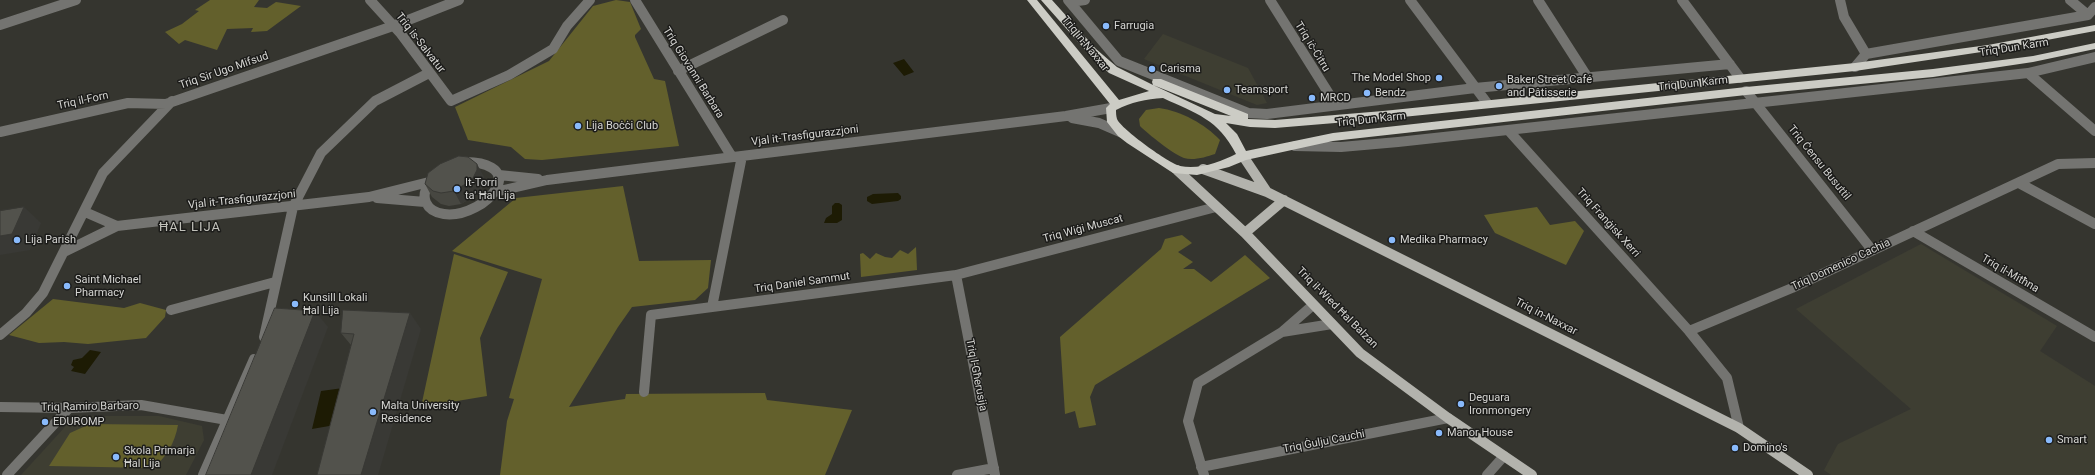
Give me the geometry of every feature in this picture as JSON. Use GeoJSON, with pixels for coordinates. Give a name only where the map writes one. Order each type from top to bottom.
{"type":"FeatureCollection","features":[{"type":"Feature","properties":{"kind":"highway","name":"Triq in-Naxxar"},"geometry":{"type":"LineString","coordinates":[[1032,0],[1114,106]]}},
{"type":"Feature","properties":{"kind":"highway","name":"Triq in-Naxxar"},"geometry":{"type":"LineString","coordinates":[[1046,0],[1092,51],[1113,70],[1213,117],[1233,138],[1243,156],[1225,164],[1203,169],[1178,170],[1122,133],[1111,119],[1114,106]]}},
{"type":"Feature","properties":{"kind":"highway","name":"Triq Dun Karm"},"geometry":{"type":"LineString","coordinates":[[1213,117],[1250,123],[1282,124],[1855,67],[1988,48],[2095,28]]}},
{"type":"Feature","properties":{"kind":"highway","name":"Triq Dun Karm"},"geometry":{"type":"LineString","coordinates":[[1243,156],[1333,137],[1746,91],[1933,73],[2033,59],[2095,46]]}},
{"type":"Feature","properties":{"kind":"highway"},"geometry":{"type":"LineString","coordinates":[[1092,51],[1116,66],[1244,117],[1282,124]]}},
{"type":"Feature","properties":{"kind":"highway","name":"Triq in-Naxxar"},"geometry":{"type":"LineString","coordinates":[[1114,106],[1137,96],[1164,94]]}},
{"type":"Feature","properties":{"kind":"main road","name":"Triq in-Naxxar"},"geometry":{"type":"LineString","coordinates":[[1243,156],[1267,192]]}},
{"type":"Feature","properties":{"kind":"main road","name":"Triq in-Naxxar"},"geometry":{"type":"LineString","coordinates":[[1203,169],[1267,192],[1284,200],[1738,428],[1808,475]]}},
{"type":"Feature","properties":{"kind":"main road","name":"Triq il-Wied Ħal Balzan"},"geometry":{"type":"LineString","coordinates":[[1178,170],[1245,233],[1360,352],[1448,418],[1532,475]]}},
{"type":"Feature","properties":{"kind":"main road"},"geometry":{"type":"LineString","coordinates":[[1245,233],[1284,200]]}},
{"type":"Feature","properties":{"kind":"street"},"geometry":{"type":"LineString","coordinates":[[0,25],[76,0]]}},
{"type":"Feature","properties":{"kind":"street","name":"Triq is-Salvatur"},"geometry":{"type":"LineString","coordinates":[[370,0],[401,34],[451,101],[509,75],[553,49],[567,26],[591,0]]}},
{"type":"Feature","properties":{"kind":"street","name":"Triq Sir Ugo Mifsud"},"geometry":{"type":"LineString","coordinates":[[0,335],[26,313],[43,293],[66,251],[103,173],[172,101],[393,26],[459,0]]}},
{"type":"Feature","properties":{"kind":"street"},"geometry":{"type":"LineString","coordinates":[[585,0],[591,0]]}},
{"type":"Feature","properties":{"kind":"street","name":"Triq Giovanni Barbara"},"geometry":{"type":"LineString","coordinates":[[635,0],[678,71],[737,157]]}},
{"type":"Feature","properties":{"kind":"street"},"geometry":{"type":"LineString","coordinates":[[1069,1],[1085,0]]}},
{"type":"Feature","properties":{"kind":"street","name":"Triq iċ-Ċitru"},"geometry":{"type":"LineString","coordinates":[[1270,0],[1336,105]]}},
{"type":"Feature","properties":{"kind":"street"},"geometry":{"type":"LineString","coordinates":[[1410,0],[1487,103]]}},
{"type":"Feature","properties":{"kind":"street"},"geometry":{"type":"LineString","coordinates":[[1538,0],[1588,78]]}},
{"type":"Feature","properties":{"kind":"street"},"geometry":{"type":"LineString","coordinates":[[1682,0],[1740,78]]}},
{"type":"Feature","properties":{"kind":"street"},"geometry":{"type":"LineString","coordinates":[[1840,0],[1844,17],[1866,54],[1855,67]]}},
{"type":"Feature","properties":{"kind":"street"},"geometry":{"type":"LineString","coordinates":[[2070,0],[2088,15],[2095,7]]}},
{"type":"Feature","properties":{"kind":"street","name":"Triq Dun Karm"},"geometry":{"type":"LineString","coordinates":[[1069,1],[1119,60],[1248,113],[1267,114],[1475,88],[1730,64]]}},
{"type":"Feature","properties":{"kind":"street","name":"Triq Dun Karm"},"geometry":{"type":"LineString","coordinates":[[1866,54],[2088,15]]}},
{"type":"Feature","properties":{"kind":"street"},"geometry":{"type":"LineString","coordinates":[[678,71],[783,20]]}},
{"type":"Feature","properties":{"kind":"street","name":"Triq Dun Karm"},"geometry":{"type":"LineString","coordinates":[[1293,146],[1340,147],[2028,73],[2095,57]]}},
{"type":"Feature","properties":{"kind":"street"},"geometry":{"type":"LineString","coordinates":[[203,475],[267,332],[275,282],[293,207],[321,153],[375,101],[429,73]]}},
{"type":"Feature","properties":{"kind":"street"},"geometry":{"type":"LineString","coordinates":[[2028,73],[2095,131]]}},
{"type":"Feature","properties":{"kind":"street","name":"Triq Ċensu Busuttil"},"geometry":{"type":"LineString","coordinates":[[1746,91],[1872,250]]}},
{"type":"Feature","properties":{"kind":"street","name":"Triq il-Forn"},"geometry":{"type":"LineString","coordinates":[[0,132],[128,104],[166,104],[172,101]]}},
{"type":"Feature","properties":{"kind":"street","name":"Vjal it-Trasfigurazzjoni"},"geometry":{"type":"LineString","coordinates":[[369,197],[425,202],[430,208],[438,213],[453,214],[476,208],[487,201],[495,192],[547,180],[1066,116],[1114,106]]}},
{"type":"Feature","properties":{"kind":"street","name":"Vjal it-Trasfigurazzjoni"},"geometry":{"type":"LineString","coordinates":[[1066,116],[1099,123],[1122,133]]}},
{"type":"Feature","properties":{"kind":"street","name":"Triq Franġisk Xerri"},"geometry":{"type":"LineString","coordinates":[[1508,130],[1689,331]]}},
{"type":"Feature","properties":{"kind":"street"},"geometry":{"type":"LineString","coordinates":[[712,307],[737,157]]}},
{"type":"Feature","properties":{"kind":"street","name":"Vjal it-Trasfigurazzjoni"},"geometry":{"type":"LineString","coordinates":[[117,226],[293,207],[369,197],[430,182],[443,170],[466,162],[487,164],[494,168],[499,175],[547,180]]}},
{"type":"Feature","properties":{"kind":"street","name":"Triq Domenico Cachia"},"geometry":{"type":"LineString","coordinates":[[1689,331],[1792,288],[2058,164],[2095,163]]}},
{"type":"Feature","properties":{"kind":"street"},"geometry":{"type":"LineString","coordinates":[[495,192],[499,183],[499,175]]}},
{"type":"Feature","properties":{"kind":"street"},"geometry":{"type":"LineString","coordinates":[[425,202],[424,194],[430,182]]}},
{"type":"Feature","properties":{"kind":"street"},"geometry":{"type":"LineString","coordinates":[[2020,183],[2095,224]]}},
{"type":"Feature","properties":{"kind":"street","name":"Triq Wiġi Muscat"},"geometry":{"type":"LineString","coordinates":[[956,275],[1216,207]]}},
{"type":"Feature","properties":{"kind":"street"},"geometry":{"type":"LineString","coordinates":[[84,212],[117,226]]}},
{"type":"Feature","properties":{"kind":"street"},"geometry":{"type":"LineString","coordinates":[[66,251],[117,226]]}},
{"type":"Feature","properties":{"kind":"street","name":"Triq il-Mitħna"},"geometry":{"type":"LineString","coordinates":[[1913,231],[2095,337]]}},
{"type":"Feature","properties":{"kind":"street","name":"Triq Daniel Sammut"},"geometry":{"type":"LineString","coordinates":[[644,392],[651,316],[956,275]]}},
{"type":"Feature","properties":{"kind":"street","name":"Triq l-Għerusija"},"geometry":{"type":"LineString","coordinates":[[956,275],[994,472]]}},
{"type":"Feature","properties":{"kind":"street"},"geometry":{"type":"LineString","coordinates":[[171,310],[275,282]]}},
{"type":"Feature","properties":{"kind":"street"},"geometry":{"type":"LineString","coordinates":[[1202,471],[1188,421],[1198,383],[1282,332],[1313,304]]}},
{"type":"Feature","properties":{"kind":"street"},"geometry":{"type":"LineString","coordinates":[[1282,332],[1332,324]]}},
{"type":"Feature","properties":{"kind":"street"},"geometry":{"type":"LineString","coordinates":[[1689,331],[1727,378],[1738,428]]}},
{"type":"Feature","properties":{"kind":"street","name":"Triq Ramiro Barbaro"},"geometry":{"type":"LineString","coordinates":[[0,407],[69,408],[141,406],[227,420]]}},
{"type":"Feature","properties":{"kind":"street"},"geometry":{"type":"LineString","coordinates":[[7,475],[69,408]]}},
{"type":"Feature","properties":{"kind":"street","name":"Triq Ġulju Cauchi"},"geometry":{"type":"LineString","coordinates":[[1202,471],[1448,418]]}},
{"type":"Feature","properties":{"kind":"street"},"geometry":{"type":"LineString","coordinates":[[1488,475],[1504,456]]}},
{"type":"Feature","properties":{"kind":"street"},"geometry":{"type":"LineString","coordinates":[[957,475],[994,472]]}},
{"type":"Feature","properties":{"kind":"shaded area"},"geometry":{"type":"Polygon","coordinates":[[[210,0],[259,0],[254,7],[267,8],[276,2],[301,6],[267,31],[251,32],[253,28],[227,29],[217,50],[185,40],[179,44],[165,32],[182,24],[199,11],[195,10],[210,0]]]}},
{"type":"Feature","properties":{"kind":"shaded area"},"geometry":{"type":"Polygon","coordinates":[[[616,0],[630,2],[641,29],[635,37],[654,79],[665,81],[679,146],[542,160],[525,159],[511,147],[468,140],[455,107],[549,61],[593,6],[616,0]]]}},
{"type":"Feature","properties":{"kind":"shaded area"},"geometry":{"type":"Polygon","coordinates":[[[1163,34],[1248,68],[1267,103],[1257,105],[1144,59],[1163,34]]]}},
{"type":"Feature","properties":{"kind":"shaded area"},"geometry":{"type":"Polygon","coordinates":[[[904,59],[914,72],[904,76],[893,63],[904,59]]]}},
{"type":"Feature","properties":{"kind":"shaded area"},"geometry":{"type":"Polygon","coordinates":[[[1159,108],[1184,115],[1214,134],[1220,140],[1215,154],[1195,159],[1184,158],[1167,148],[1149,134],[1140,126],[1139,119],[1146,110],[1159,108]]]}},
{"type":"Feature","properties":{"kind":"shaded area"},"geometry":{"type":"Polygon","coordinates":[[[623,186],[639,261],[711,260],[708,288],[695,300],[632,307],[569,407],[625,399],[626,394],[765,393],[767,400],[852,410],[825,475],[500,475],[507,421],[514,399],[509,398],[542,279],[452,251],[516,198],[623,186]]]}},
{"type":"Feature","properties":{"kind":"shaded area"},"geometry":{"type":"Polygon","coordinates":[[[898,193],[901,196],[901,199],[898,201],[872,204],[867,201],[867,197],[873,194],[898,193]]]}},
{"type":"Feature","properties":{"kind":"shaded area"},"geometry":{"type":"Polygon","coordinates":[[[835,203],[842,205],[842,220],[837,223],[824,223],[826,218],[832,214],[832,206],[835,203]]]}},
{"type":"Feature","properties":{"kind":"shaded area"},"geometry":{"type":"Polygon","coordinates":[[[1537,207],[1550,225],[1575,221],[1584,231],[1566,265],[1495,233],[1484,215],[1537,207]]]}},
{"type":"Feature","properties":{"kind":"shaded area"},"geometry":{"type":"Polygon","coordinates":[[[1182,235],[1192,243],[1178,252],[1193,262],[1183,269],[1194,269],[1211,282],[1245,255],[1270,278],[1095,385],[1090,397],[1096,425],[1079,428],[1075,411],[1065,414],[1060,337],[1161,249],[1165,239],[1182,235]]]}},
{"type":"Feature","properties":{"kind":"shaded area"},"geometry":{"type":"Polygon","coordinates":[[[1921,244],[2057,326],[2040,351],[2095,386],[2095,475],[1831,475],[1824,470],[1838,444],[1911,409],[1796,309],[1921,244]]]}},
{"type":"Feature","properties":{"kind":"shaded area"},"geometry":{"type":"Polygon","coordinates":[[[916,247],[917,270],[861,277],[860,254],[863,253],[870,259],[876,253],[892,258],[900,250],[908,254],[916,247]]]}},
{"type":"Feature","properties":{"kind":"shaded area"},"geometry":{"type":"Polygon","coordinates":[[[454,254],[508,272],[480,338],[487,396],[421,407],[454,254]]]}},
{"type":"Feature","properties":{"kind":"shaded area"},"geometry":{"type":"Polygon","coordinates":[[[53,299],[124,308],[140,303],[166,310],[165,317],[146,338],[88,344],[64,342],[39,343],[9,335],[53,299]]]}},
{"type":"Feature","properties":{"kind":"shaded area"},"geometry":{"type":"Polygon","coordinates":[[[90,350],[101,352],[85,374],[71,371],[74,367],[71,365],[73,360],[82,358],[90,350]]]}},
{"type":"Feature","properties":{"kind":"shaded area"},"geometry":{"type":"Polygon","coordinates":[[[343,388],[335,425],[312,429],[321,391],[343,388]]]}},
{"type":"Feature","properties":{"kind":"shaded area","name":"Skola Primarja Ħal Lija"},"geometry":{"type":"Polygon","coordinates":[[[75,416],[159,416],[202,426],[204,440],[186,475],[21,475],[75,416]]]}},
{"type":"Feature","properties":{"kind":"shaded area"},"geometry":{"type":"Polygon","coordinates":[[[90,424],[178,425],[175,438],[169,450],[156,465],[151,468],[49,466],[70,433],[90,424]]]}},
{"type":"Feature","properties":{"kind":"building"},"geometry":{"type":"Polygon","coordinates":[[[459,156],[468,157],[477,164],[477,170],[472,180],[454,191],[441,193],[433,191],[425,184],[428,173],[440,164],[459,156]]]}},
{"type":"Feature","properties":{"kind":"building"},"geometry":{"type":"Polygon","coordinates":[[[24,207],[12,234],[0,236],[0,211],[24,207]]]}},
{"type":"Feature","properties":{"kind":"building"},"geometry":{"type":"Polygon","coordinates":[[[275,308],[315,311],[251,475],[206,475],[275,308]]]}},
{"type":"Feature","properties":{"kind":"building"},"geometry":{"type":"Polygon","coordinates":[[[343,310],[410,313],[361,475],[317,475],[354,334],[341,333],[343,310]]]}},
{"type":"Feature","properties":{"kind":"place","name":"Farrugia"},"geometry":{"type":"Point","coordinates":[1106,26]}},
{"type":"Feature","properties":{"kind":"place","name":"Carisma"},"geometry":{"type":"Point","coordinates":[1152,69]}},
{"type":"Feature","properties":{"kind":"place","name":"The Model Shop"},"geometry":{"type":"Point","coordinates":[1439,78]}},
{"type":"Feature","properties":{"kind":"place","name":"Baker Street Café and Pâtisserie"},"geometry":{"type":"Point","coordinates":[1499,86]}},
{"type":"Feature","properties":{"kind":"place","name":"Teamsport"},"geometry":{"type":"Point","coordinates":[1227,90]}},
{"type":"Feature","properties":{"kind":"place","name":"Bendz"},"geometry":{"type":"Point","coordinates":[1367,93]}},
{"type":"Feature","properties":{"kind":"place","name":"MRCD"},"geometry":{"type":"Point","coordinates":[1312,98]}},
{"type":"Feature","properties":{"kind":"place","name":"Lija Boċċi Club"},"geometry":{"type":"Point","coordinates":[578,126]}},
{"type":"Feature","properties":{"kind":"place","name":"It-Torri ta' Ħal Lija"},"geometry":{"type":"Point","coordinates":[457,189]}},
{"type":"Feature","properties":{"kind":"place","name":"Lija Parish"},"geometry":{"type":"Point","coordinates":[17,240]}},
{"type":"Feature","properties":{"kind":"place","name":"Medika Pharmacy"},"geometry":{"type":"Point","coordinates":[1392,240]}},
{"type":"Feature","properties":{"kind":"place","name":"Saint Michael Pharmacy"},"geometry":{"type":"Point","coordinates":[67,286]}},
{"type":"Feature","properties":{"kind":"place","name":"Kunsill Lokali Ħal Lija"},"geometry":{"type":"Point","coordinates":[295,304]}},
{"type":"Feature","properties":{"kind":"place","name":"Deguara Ironmongery"},"geometry":{"type":"Point","coordinates":[1461,404]}},
{"type":"Feature","properties":{"kind":"place","name":"Malta University Residence"},"geometry":{"type":"Point","coordinates":[373,412]}},
{"type":"Feature","properties":{"kind":"place","name":"EDUROMP"},"geometry":{"type":"Point","coordinates":[45,422]}},
{"type":"Feature","properties":{"kind":"place","name":"Manor House"},"geometry":{"type":"Point","coordinates":[1439,433]}},
{"type":"Feature","properties":{"kind":"place","name":"Smart"},"geometry":{"type":"Point","coordinates":[2049,440]}},
{"type":"Feature","properties":{"kind":"place","name":"Domino's"},"geometry":{"type":"Point","coordinates":[1735,448]}},
{"type":"Feature","properties":{"kind":"place","name":"Skola Primarja Ħal Lija"},"geometry":{"type":"Point","coordinates":[116,457]}},
{"type":"Feature","properties":{"kind":"district","name":"ĦAL LIJA"},"geometry":{"type":"Point","coordinates":[190,228]}}]}
